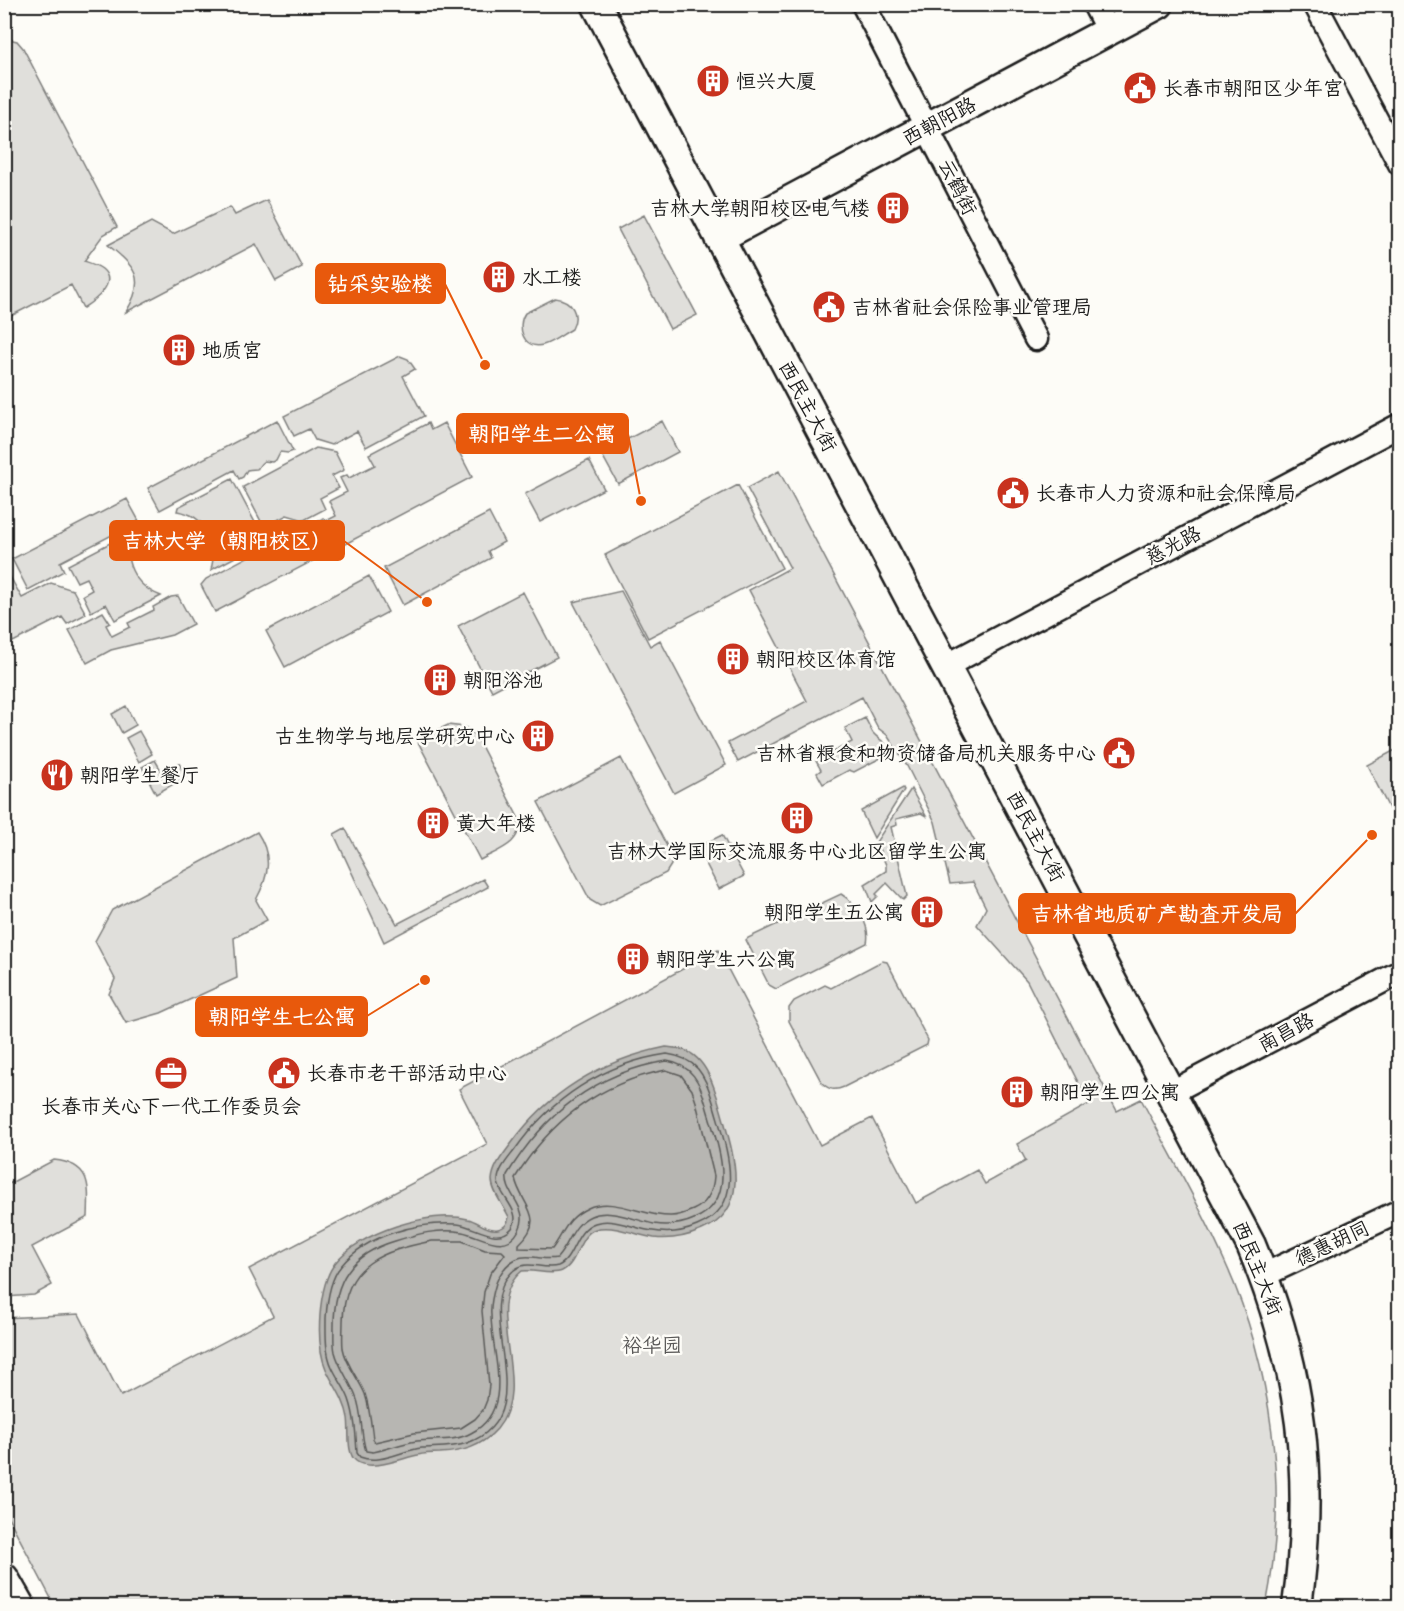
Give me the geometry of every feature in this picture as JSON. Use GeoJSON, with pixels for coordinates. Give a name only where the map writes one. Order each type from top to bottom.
{"type":"FeatureCollection","features":[{"type":"Feature","properties":{"kind":"main road","name":"西民主大街"},"geometry":{"type":"LineString","coordinates":[[596,4],[1233,1208],[1263,1275],[1280,1322],[1290,1362],[1303,1443],[1305,1525],[1297,1606]]}},
{"type":"Feature","properties":{"kind":"main road","name":"西朝阳路"},"geometry":{"type":"LineString","coordinates":[[719,238],[1159,4]]}},
{"type":"Feature","properties":{"kind":"main road"},"geometry":{"type":"LineString","coordinates":[[4,1578],[20,1606]]}},
{"type":"Feature","properties":{"kind":"street","name":"云鹤街"},"geometry":{"type":"LineString","coordinates":[[863,4],[1036,339]]}},
{"type":"Feature","properties":{"kind":"street"},"geometry":{"type":"LineString","coordinates":[[1094,4],[1108,31]]}},
{"type":"Feature","properties":{"kind":"street"},"geometry":{"type":"LineString","coordinates":[[1315,4],[1398,157]]}},
{"type":"Feature","properties":{"kind":"street","name":"慈光路"},"geometry":{"type":"LineString","coordinates":[[946,666],[1400,425]]}},
{"type":"Feature","properties":{"kind":"street","name":"南昌路"},"geometry":{"type":"LineString","coordinates":[[1172,1092],[1400,972]]}},
{"type":"Feature","properties":{"kind":"street","name":"德惠胡同"},"geometry":{"type":"LineString","coordinates":[[1263,1275],[1400,1211]]}},
{"type":"Feature","properties":{"kind":"green space"},"geometry":{"type":"Polygon","coordinates":[[[4,38],[17,41],[23,48],[117,227],[103,235],[84,261],[102,269],[107,274],[108,280],[103,291],[83,308],[71,285],[5,319],[4,38]]]}},
{"type":"Feature","properties":{"kind":"green space"},"geometry":{"type":"Polygon","coordinates":[[[267,200],[302,267],[276,281],[256,244],[126,312],[136,290],[135,274],[125,260],[108,245],[151,222],[173,234],[230,207],[235,215],[267,200]]]}},
{"type":"Feature","properties":{"kind":"green space"},"geometry":{"type":"Polygon","coordinates":[[[644,215],[697,315],[670,329],[618,229],[644,215]]]}},
{"type":"Feature","properties":{"kind":"green space"},"geometry":{"type":"Polygon","coordinates":[[[555,298],[566,302],[573,309],[575,318],[572,329],[546,344],[536,346],[530,344],[521,330],[522,318],[525,313],[555,298]]]}},
{"type":"Feature","properties":{"kind":"green space"},"geometry":{"type":"Polygon","coordinates":[[[400,356],[408,359],[415,369],[403,376],[424,416],[366,447],[357,431],[331,445],[315,440],[309,429],[294,436],[284,416],[400,356]]]}},
{"type":"Feature","properties":{"kind":"green space"},"geometry":{"type":"Polygon","coordinates":[[[277,420],[293,451],[280,452],[276,460],[264,461],[257,469],[247,470],[239,479],[234,470],[160,510],[148,488],[277,420]]]}},
{"type":"Feature","properties":{"kind":"green space"},"geometry":{"type":"Polygon","coordinates":[[[662,421],[678,452],[618,484],[601,453],[662,421]]]}},
{"type":"Feature","properties":{"kind":"green space"},"geometry":{"type":"Polygon","coordinates":[[[428,423],[431,430],[444,423],[472,477],[330,552],[315,523],[323,518],[326,521],[336,516],[329,501],[347,492],[340,478],[347,475],[349,478],[375,465],[369,454],[428,423]]]}},
{"type":"Feature","properties":{"kind":"green space"},"geometry":{"type":"Polygon","coordinates":[[[316,448],[335,452],[344,470],[332,476],[339,488],[320,498],[325,509],[304,520],[287,515],[264,527],[243,487],[316,448]]]}},
{"type":"Feature","properties":{"kind":"green space"},"geometry":{"type":"Polygon","coordinates":[[[589,460],[604,489],[540,522],[525,494],[589,460]]]}},
{"type":"Feature","properties":{"kind":"green space","name":"裕华园"},"geometry":{"type":"Polygon","coordinates":[[[779,471],[1117,1111],[1141,1099],[1215,1239],[1241,1300],[1254,1342],[1272,1430],[1276,1519],[1273,1563],[1266,1606],[55,1606],[5,1511],[4,1318],[79,1314],[121,1396],[273,1316],[249,1269],[487,1144],[459,1089],[718,950],[820,1145],[872,1118],[916,1203],[977,1170],[985,1184],[1026,1161],[1017,1144],[1089,1104],[1027,981],[977,925],[986,908],[973,882],[950,884],[935,822],[907,766],[887,735],[878,728],[862,697],[738,762],[728,743],[807,701],[749,590],[790,568],[747,488],[779,471]]]}},
{"type":"Feature","properties":{"kind":"green space"},"geometry":{"type":"Polygon","coordinates":[[[232,479],[259,530],[248,535],[254,547],[211,570],[213,550],[207,532],[196,518],[177,511],[178,507],[232,479]]]}},
{"type":"Feature","properties":{"kind":"green space"},"geometry":{"type":"Polygon","coordinates":[[[738,485],[782,568],[648,638],[605,555],[738,485]]]}},
{"type":"Feature","properties":{"kind":"green space"},"geometry":{"type":"Polygon","coordinates":[[[127,499],[139,521],[60,562],[64,571],[28,590],[12,559],[127,499]]]}},
{"type":"Feature","properties":{"kind":"green space"},"geometry":{"type":"Polygon","coordinates":[[[489,513],[504,542],[488,551],[491,558],[403,605],[384,568],[489,513]]]}},
{"type":"Feature","properties":{"kind":"green space"},"geometry":{"type":"Polygon","coordinates":[[[286,522],[309,528],[324,555],[215,612],[201,585],[206,579],[272,544],[267,532],[286,522]]]}},
{"type":"Feature","properties":{"kind":"green space"},"geometry":{"type":"Polygon","coordinates":[[[131,532],[134,533],[128,552],[132,570],[144,586],[161,596],[115,620],[106,604],[91,612],[83,595],[92,590],[86,578],[77,582],[68,565],[131,532]]]}},
{"type":"Feature","properties":{"kind":"green space"},"geometry":{"type":"Polygon","coordinates":[[[4,566],[22,598],[51,583],[73,590],[86,614],[67,624],[62,617],[13,642],[5,626],[4,566]]]}},
{"type":"Feature","properties":{"kind":"green space"},"geometry":{"type":"Polygon","coordinates":[[[369,576],[388,612],[285,667],[266,631],[369,576]]]}},
{"type":"Feature","properties":{"kind":"green space"},"geometry":{"type":"Polygon","coordinates":[[[621,591],[650,646],[660,640],[726,765],[674,793],[573,602],[621,591]]]}},
{"type":"Feature","properties":{"kind":"green space"},"geometry":{"type":"Polygon","coordinates":[[[523,592],[557,657],[492,691],[458,626],[523,592]]]}},
{"type":"Feature","properties":{"kind":"green space"},"geometry":{"type":"Polygon","coordinates":[[[178,596],[193,624],[172,635],[111,650],[87,663],[69,630],[103,612],[110,623],[106,625],[112,636],[130,627],[128,623],[154,610],[153,607],[171,597],[178,596]]]}},
{"type":"Feature","properties":{"kind":"green space"},"geometry":{"type":"Polygon","coordinates":[[[126,706],[136,725],[122,733],[112,714],[126,706]]]}},
{"type":"Feature","properties":{"kind":"green space"},"geometry":{"type":"Polygon","coordinates":[[[865,718],[873,733],[885,744],[890,753],[854,772],[849,770],[823,784],[817,773],[821,770],[816,761],[852,742],[845,728],[865,718]]]}},
{"type":"Feature","properties":{"kind":"green space"},"geometry":{"type":"Polygon","coordinates":[[[448,725],[465,727],[476,736],[519,819],[517,835],[513,840],[480,860],[417,740],[448,725]]]}},
{"type":"Feature","properties":{"kind":"green space"},"geometry":{"type":"Polygon","coordinates":[[[139,731],[152,754],[139,762],[126,738],[139,731]]]}},
{"type":"Feature","properties":{"kind":"green space"},"geometry":{"type":"Polygon","coordinates":[[[1399,748],[1399,828],[1367,765],[1399,748]]]}},
{"type":"Feature","properties":{"kind":"green space"},"geometry":{"type":"Polygon","coordinates":[[[621,758],[671,854],[671,865],[666,873],[600,906],[590,900],[538,802],[621,758]]]}},
{"type":"Feature","properties":{"kind":"green space"},"geometry":{"type":"Polygon","coordinates":[[[155,760],[162,772],[179,763],[186,777],[156,794],[142,767],[155,760]]]}},
{"type":"Feature","properties":{"kind":"green space"},"geometry":{"type":"Polygon","coordinates":[[[903,788],[904,790],[874,838],[861,811],[903,788]]]}},
{"type":"Feature","properties":{"kind":"green space"},"geometry":{"type":"Polygon","coordinates":[[[911,789],[926,816],[921,813],[896,819],[897,825],[891,827],[907,896],[903,900],[887,883],[876,894],[878,896],[872,902],[865,884],[886,871],[886,865],[876,842],[911,789]]]}},
{"type":"Feature","properties":{"kind":"green space"},"geometry":{"type":"Polygon","coordinates":[[[345,828],[397,924],[483,879],[488,887],[384,942],[334,834],[345,828]]]}},
{"type":"Feature","properties":{"kind":"green space"},"geometry":{"type":"Polygon","coordinates":[[[257,832],[265,849],[267,866],[264,883],[256,900],[267,920],[234,938],[237,978],[161,1013],[126,1023],[109,994],[115,979],[95,941],[112,910],[257,832]]]}},
{"type":"Feature","properties":{"kind":"green space"},"geometry":{"type":"Polygon","coordinates":[[[722,835],[744,876],[719,889],[700,852],[700,846],[722,835]]]}},
{"type":"Feature","properties":{"kind":"green space"},"geometry":{"type":"Polygon","coordinates":[[[841,894],[861,915],[867,929],[867,943],[776,989],[769,985],[746,940],[841,894]]]}},
{"type":"Feature","properties":{"kind":"green space"},"geometry":{"type":"Polygon","coordinates":[[[882,961],[887,962],[928,1040],[927,1045],[844,1087],[830,1088],[822,1083],[789,1021],[789,1008],[794,1001],[825,985],[831,988],[882,961]]]}},
{"type":"Feature","properties":{"kind":"green space"},"geometry":{"type":"Polygon","coordinates":[[[54,1160],[75,1166],[86,1178],[88,1217],[32,1247],[52,1285],[34,1295],[5,1297],[5,1186],[54,1160]]]}},
{"type":"Feature","properties":{"kind":"water"},"geometry":{"type":"Polygon","coordinates":[[[666,1047],[682,1049],[692,1054],[704,1067],[713,1084],[734,1160],[734,1193],[728,1208],[718,1220],[702,1230],[666,1239],[620,1229],[593,1230],[587,1235],[568,1267],[562,1271],[553,1273],[522,1271],[510,1286],[505,1304],[511,1390],[507,1410],[497,1429],[485,1440],[464,1450],[423,1454],[378,1465],[362,1464],[356,1461],[351,1453],[349,1423],[342,1398],[326,1369],[320,1345],[322,1300],[329,1273],[335,1263],[360,1242],[377,1233],[435,1217],[472,1220],[490,1229],[503,1228],[509,1217],[494,1189],[493,1175],[496,1165],[526,1125],[542,1108],[579,1080],[621,1060],[666,1047]]]}},
{"type":"Feature","properties":{"kind":"place","name":"恒兴大厦"},"geometry":{"type":"Point","coordinates":[713,81]}},
{"type":"Feature","properties":{"kind":"place","name":"长春市朝阳区少年宫"},"geometry":{"type":"Point","coordinates":[1140,88]}},
{"type":"Feature","properties":{"kind":"place","name":"吉林大学朝阳校区电气楼"},"geometry":{"type":"Point","coordinates":[893,208]}},
{"type":"Feature","properties":{"kind":"place","name":"水工楼"},"geometry":{"type":"Point","coordinates":[499,277]}},
{"type":"Feature","properties":{"kind":"place","name":"吉林省社会保险事业管理局"},"geometry":{"type":"Point","coordinates":[829,307]}},
{"type":"Feature","properties":{"kind":"place","name":"地质宫"},"geometry":{"type":"Point","coordinates":[179,350]}},
{"type":"Feature","properties":{"kind":"place","name":"钻采实验楼"},"geometry":{"type":"Point","coordinates":[485,365]}},
{"type":"Feature","properties":{"kind":"place","name":"长春市人力资源和社会保障局"},"geometry":{"type":"Point","coordinates":[1013,493]}},
{"type":"Feature","properties":{"kind":"place","name":"朝阳学生二公寓"},"geometry":{"type":"Point","coordinates":[641,501]}},
{"type":"Feature","properties":{"kind":"place","name":"吉林大学（朝阳校区）"},"geometry":{"type":"Point","coordinates":[427,602]}},
{"type":"Feature","properties":{"kind":"place","name":"朝阳校区体育馆"},"geometry":{"type":"Point","coordinates":[733,659]}},
{"type":"Feature","properties":{"kind":"place","name":"朝阳浴池"},"geometry":{"type":"Point","coordinates":[440,680]}},
{"type":"Feature","properties":{"kind":"place","name":"古生物学与地层学研究中心"},"geometry":{"type":"Point","coordinates":[538,736]}},
{"type":"Feature","properties":{"kind":"place","name":"吉林省粮食和物资储备局机关服务中心"},"geometry":{"type":"Point","coordinates":[1119,753]}},
{"type":"Feature","properties":{"kind":"place","name":"朝阳学生餐厅"},"geometry":{"type":"Point","coordinates":[57,775]}},
{"type":"Feature","properties":{"kind":"place","name":"吉林大学国际交流服务中心北区留学生公寓"},"geometry":{"type":"Point","coordinates":[797,818]}},
{"type":"Feature","properties":{"kind":"place","name":"黄大年楼"},"geometry":{"type":"Point","coordinates":[433,823]}},
{"type":"Feature","properties":{"kind":"place","name":"吉林省地质矿产勘查开发局"},"geometry":{"type":"Point","coordinates":[1372,835]}},
{"type":"Feature","properties":{"kind":"place","name":"朝阳学生五公寓"},"geometry":{"type":"Point","coordinates":[927,912]}},
{"type":"Feature","properties":{"kind":"place","name":"朝阳学生六公寓"},"geometry":{"type":"Point","coordinates":[633,959]}},
{"type":"Feature","properties":{"kind":"place","name":"朝阳学生七公寓"},"geometry":{"type":"Point","coordinates":[425,980]}},
{"type":"Feature","properties":{"kind":"place","name":"长春市关心下一代工作委员会"},"geometry":{"type":"Point","coordinates":[171,1073]}},
{"type":"Feature","properties":{"kind":"place","name":"长春市老干部活动中心"},"geometry":{"type":"Point","coordinates":[284,1073]}},
{"type":"Feature","properties":{"kind":"place","name":"朝阳学生四公寓"},"geometry":{"type":"Point","coordinates":[1017,1092]}}]}
